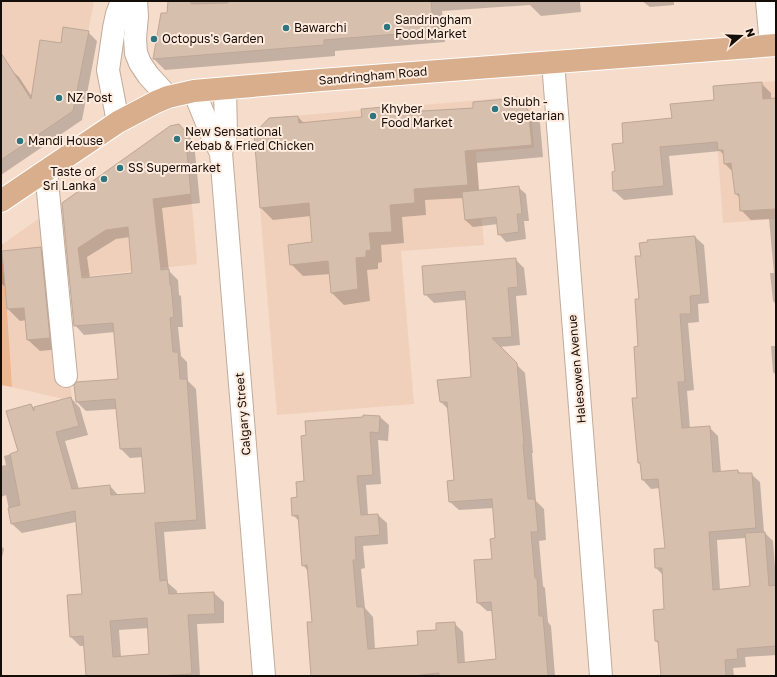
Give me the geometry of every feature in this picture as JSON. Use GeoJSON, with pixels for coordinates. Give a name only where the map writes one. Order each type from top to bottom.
{"type":"FeatureCollection","features":[{"type":"Feature","properties":{"kind":"main road","name":"Sandringham Road"},"geometry":{"type":"LineString","coordinates":[[1,201],[118,122],[168,97],[194,91],[774,45]]}},
{"type":"Feature","properties":{"kind":"street"},"geometry":{"type":"LineString","coordinates":[[118,122],[108,70],[114,28],[122,1]]}},
{"type":"Feature","properties":{"kind":"street"},"geometry":{"type":"LineString","coordinates":[[136,1],[137,16],[134,38],[136,53],[140,63],[148,75],[168,97]]}},
{"type":"Feature","properties":{"kind":"street"},"geometry":{"type":"LineString","coordinates":[[767,1],[774,45]]}},
{"type":"Feature","properties":{"kind":"street","name":"Halesowen Avenue"},"geometry":{"type":"LineString","coordinates":[[553,62],[601,676]]}},
{"type":"Feature","properties":{"kind":"street","name":"Calgary Street"},"geometry":{"type":"LineString","coordinates":[[225,89],[226,134],[221,153],[264,676]]}},
{"type":"Feature","properties":{"kind":"street","name":"Calgary Street"},"geometry":{"type":"LineString","coordinates":[[194,91],[221,153]]}},
{"type":"Feature","properties":{"kind":"street"},"geometry":{"type":"LineString","coordinates":[[46,171],[66,376]]}},
{"type":"Feature","properties":{"kind":"shaded area"},"geometry":{"type":"Polygon","coordinates":[[[1,1],[94,1],[73,111],[1,160],[1,1]]]}},
{"type":"Feature","properties":{"kind":"shaded area"},"geometry":{"type":"Polygon","coordinates":[[[776,81],[776,219],[723,223],[713,86],[776,81]]]}},
{"type":"Feature","properties":{"kind":"shaded area"},"geometry":{"type":"Polygon","coordinates":[[[518,96],[531,107],[534,148],[476,152],[484,245],[401,251],[414,404],[277,415],[254,134],[269,118],[518,96]]]}},
{"type":"Feature","properties":{"kind":"shaded area"},"geometry":{"type":"Polygon","coordinates":[[[179,124],[185,131],[197,264],[62,279],[72,401],[12,387],[2,251],[3,244],[170,126],[179,124]]]}},
{"type":"Feature","properties":{"kind":"shaded area"},"geometry":{"type":"Polygon","coordinates":[[[3,244],[2,251],[12,387],[1,385],[1,246],[3,244]]]}},
{"type":"Feature","properties":{"kind":"building"},"geometry":{"type":"Polygon","coordinates":[[[168,1],[191,1],[191,4],[228,3],[228,1],[431,1],[434,31],[324,40],[324,45],[153,59],[161,13],[167,13],[168,1]]]}},
{"type":"Feature","properties":{"kind":"building"},"geometry":{"type":"Polygon","coordinates":[[[63,27],[89,31],[73,111],[1,160],[1,53],[31,99],[40,40],[61,43],[63,27]]]}},
{"type":"Feature","properties":{"kind":"building"},"geometry":{"type":"Polygon","coordinates":[[[762,82],[763,99],[776,98],[776,209],[740,211],[739,194],[735,194],[731,163],[724,164],[723,150],[718,150],[717,142],[660,147],[664,186],[613,191],[612,172],[615,171],[612,144],[623,143],[622,123],[672,118],[670,104],[714,100],[713,86],[762,82]]]}},
{"type":"Feature","properties":{"kind":"building"},"geometry":{"type":"Polygon","coordinates":[[[518,98],[528,110],[532,145],[465,151],[468,185],[414,189],[415,203],[390,205],[392,232],[369,233],[371,250],[366,251],[366,257],[356,258],[358,289],[331,293],[328,261],[290,265],[288,245],[312,242],[309,203],[260,208],[254,134],[269,118],[298,116],[299,123],[362,117],[361,109],[406,105],[407,112],[473,108],[473,102],[518,98]]]}},
{"type":"Feature","properties":{"kind":"building"},"geometry":{"type":"Polygon","coordinates":[[[179,124],[185,131],[191,194],[153,199],[161,270],[169,269],[174,317],[170,318],[173,352],[178,352],[180,379],[187,379],[197,520],[155,523],[160,581],[167,580],[169,594],[214,592],[215,614],[188,615],[192,674],[158,676],[86,676],[83,636],[70,637],[67,595],[82,594],[75,511],[11,524],[8,508],[20,505],[10,454],[18,451],[6,411],[31,404],[34,411],[34,407],[71,397],[79,426],[56,432],[72,489],[110,485],[111,495],[145,493],[141,448],[120,449],[115,399],[76,402],[74,385],[76,382],[118,379],[113,323],[74,326],[62,203],[170,126],[179,124]],[[128,227],[106,230],[78,248],[82,278],[132,273],[128,227]],[[147,618],[110,621],[113,657],[149,654],[147,618]]]}},
{"type":"Feature","properties":{"kind":"building"},"geometry":{"type":"Polygon","coordinates":[[[519,186],[522,214],[517,214],[519,232],[498,235],[496,217],[465,220],[462,192],[519,186]]]}},
{"type":"Feature","properties":{"kind":"building"},"geometry":{"type":"Polygon","coordinates":[[[695,236],[701,295],[690,296],[691,314],[680,314],[685,382],[678,382],[682,428],[710,426],[713,472],[738,470],[738,473],[752,473],[756,528],[709,532],[713,590],[750,586],[745,533],[765,532],[769,586],[776,585],[776,646],[737,649],[738,659],[725,660],[726,676],[661,676],[658,641],[655,641],[653,610],[664,609],[662,568],[655,568],[654,549],[665,548],[658,479],[642,480],[640,463],[638,463],[632,398],[637,398],[634,347],[638,346],[635,299],[639,299],[635,256],[641,256],[639,243],[648,242],[647,240],[695,236]]]}},
{"type":"Feature","properties":{"kind":"building"},"geometry":{"type":"Polygon","coordinates":[[[41,247],[50,338],[27,340],[24,308],[7,309],[2,251],[41,247]]]}},
{"type":"Feature","properties":{"kind":"building"},"geometry":{"type":"Polygon","coordinates":[[[516,258],[518,287],[508,288],[512,337],[492,338],[517,363],[528,499],[535,499],[538,532],[531,532],[535,578],[537,578],[539,616],[543,616],[548,676],[439,676],[439,673],[412,676],[311,676],[307,622],[312,622],[307,565],[302,566],[298,515],[292,516],[291,498],[297,497],[296,482],[304,481],[301,436],[306,435],[305,421],[363,417],[363,415],[380,416],[379,433],[370,432],[373,475],[357,476],[361,515],[378,514],[380,535],[355,537],[356,560],[353,560],[357,607],[364,607],[368,649],[418,645],[417,631],[436,630],[436,623],[455,622],[458,663],[496,659],[491,602],[477,603],[474,560],[492,559],[490,539],[495,538],[492,499],[449,502],[447,481],[454,480],[447,402],[440,402],[437,380],[471,377],[465,291],[424,295],[422,266],[516,258]]]}},
{"type":"Feature","properties":{"kind":"place","name":"Sandringham Food Market"},"geometry":{"type":"Point","coordinates":[387,27]}},
{"type":"Feature","properties":{"kind":"place","name":"Bawarchi"},"geometry":{"type":"Point","coordinates":[286,28]}},
{"type":"Feature","properties":{"kind":"place","name":"Octopus's Garden"},"geometry":{"type":"Point","coordinates":[154,39]}},
{"type":"Feature","properties":{"kind":"place","name":"NZ Post"},"geometry":{"type":"Point","coordinates":[59,98]}},
{"type":"Feature","properties":{"kind":"place","name":"Shubh - vegetarian"},"geometry":{"type":"Point","coordinates":[495,109]}},
{"type":"Feature","properties":{"kind":"place","name":"Khyber Food Market"},"geometry":{"type":"Point","coordinates":[373,116]}},
{"type":"Feature","properties":{"kind":"place","name":"New Sensational Kebab & Fried Chicken"},"geometry":{"type":"Point","coordinates":[177,139]}},
{"type":"Feature","properties":{"kind":"place","name":"Mandi House"},"geometry":{"type":"Point","coordinates":[20,141]}},
{"type":"Feature","properties":{"kind":"place","name":"SS Supermarket"},"geometry":{"type":"Point","coordinates":[120,168]}},
{"type":"Feature","properties":{"kind":"place","name":"Taste of Sri Lanka"},"geometry":{"type":"Point","coordinates":[104,179]}}]}
